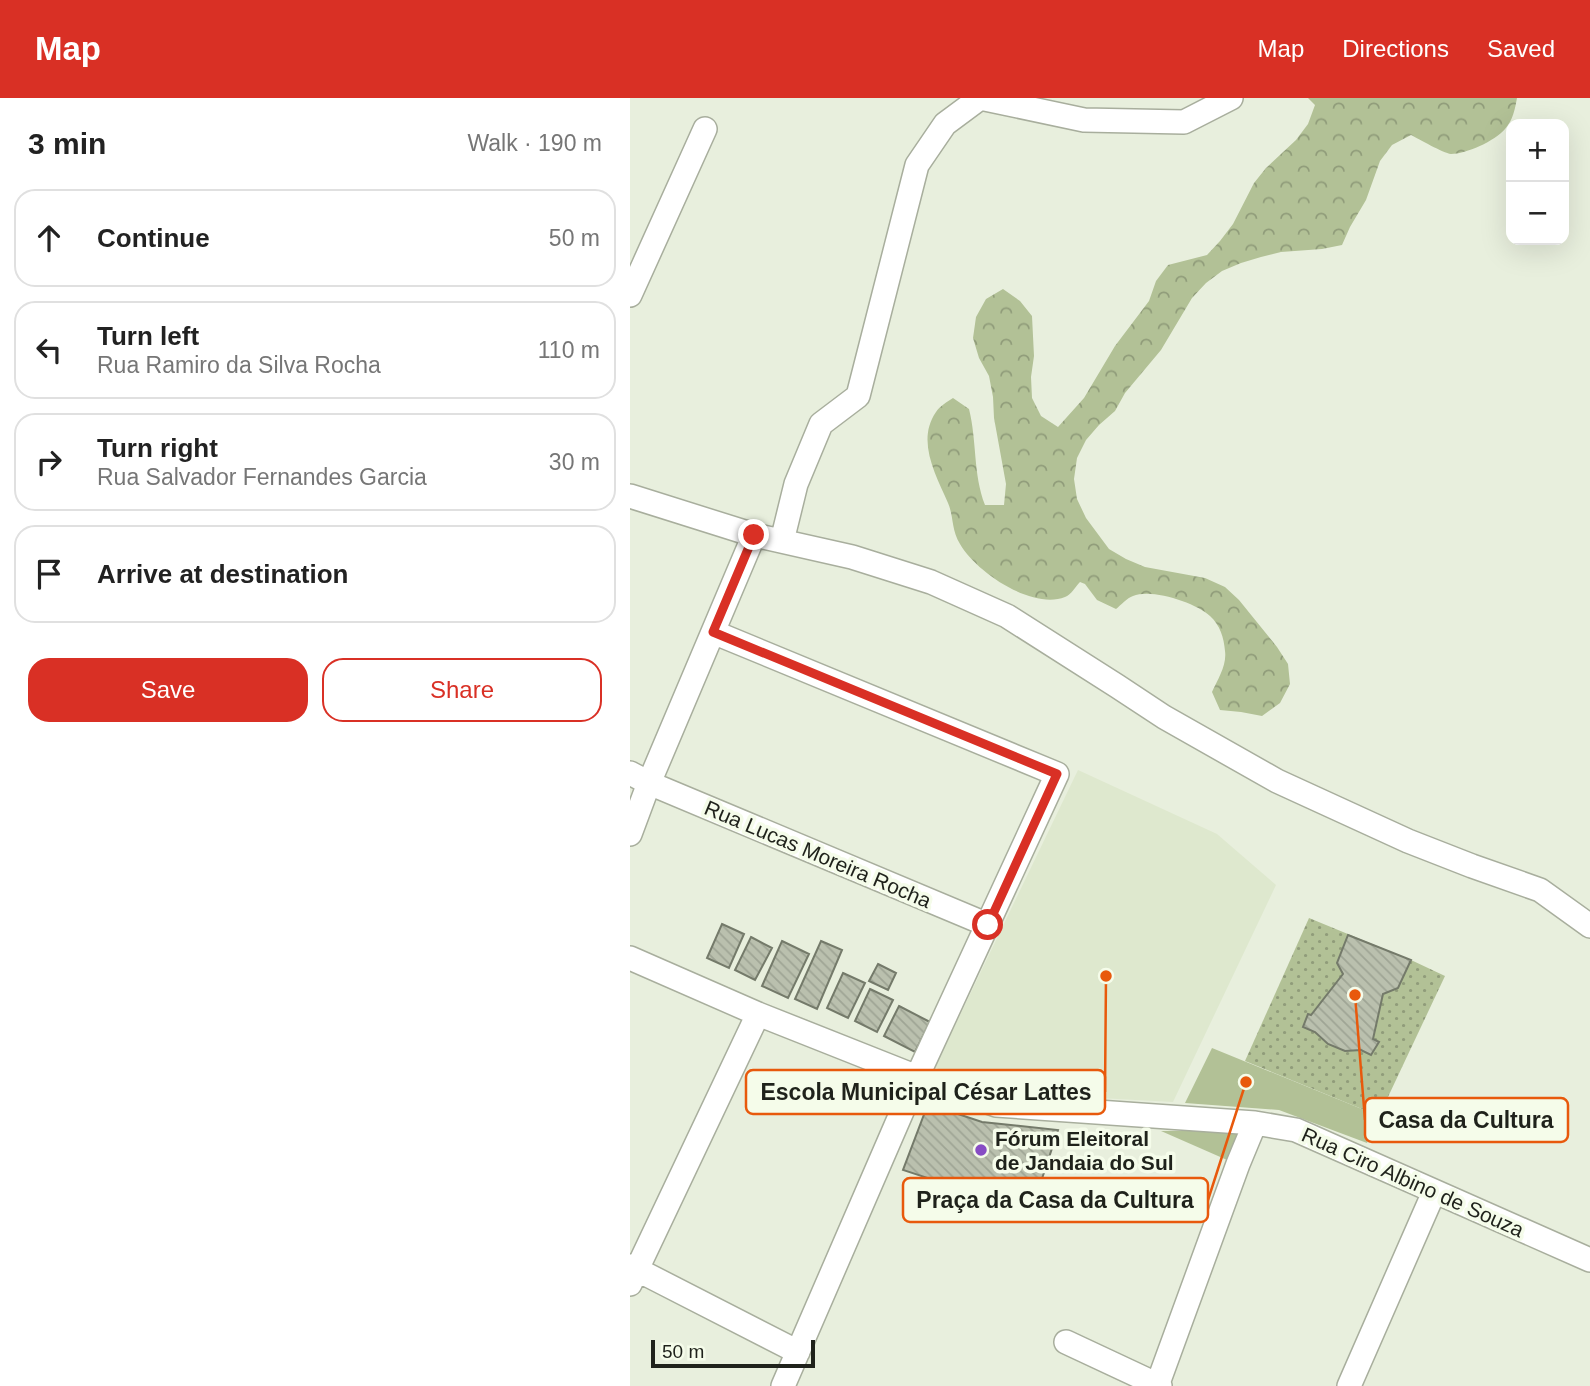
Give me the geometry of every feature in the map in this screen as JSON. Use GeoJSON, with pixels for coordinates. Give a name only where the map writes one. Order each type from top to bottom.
{"type":"FeatureCollection","features":[{"type":"Feature","properties":{"kind":"street"},"geometry":{"type":"LineString","coordinates":[[782,541],[796,484],[821,424],[858,396],[917,165],[944,124],[980,98],[1084,120],[1184,122],[1231,98]]}},
{"type":"Feature","properties":{"kind":"street"},"geometry":{"type":"LineString","coordinates":[[630,295],[705,129]]}},
{"type":"Feature","properties":{"kind":"street"},"geometry":{"type":"LineString","coordinates":[[630,496],[754,535],[852,557],[931,582],[1007,616],[1164,718],[1277,781],[1408,841],[1541,890],[1590,926]]}},
{"type":"Feature","properties":{"kind":"street"},"geometry":{"type":"LineString","coordinates":[[630,834],[640,778],[713,632],[754,535]]}},
{"type":"Feature","properties":{"kind":"street"},"geometry":{"type":"LineString","coordinates":[[713,632],[1057,774],[917,1077],[783,1386]]}},
{"type":"Feature","properties":{"kind":"street","name":"Rua Lucas Moreira Rocha"},"geometry":{"type":"LineString","coordinates":[[640,778],[988,925]]}},
{"type":"Feature","properties":{"kind":"street","name":"Rua Ciro Albino de Souza"},"geometry":{"type":"LineString","coordinates":[[630,958],[758,1014],[996,1105],[1255,1123],[1296,1130],[1590,1260]]}},
{"type":"Feature","properties":{"kind":"street"},"geometry":{"type":"LineString","coordinates":[[758,1014],[632,1273],[798,1352]]}},
{"type":"Feature","properties":{"kind":"street"},"geometry":{"type":"LineString","coordinates":[[1066,1342],[1158,1386],[1237,1164],[1255,1123]]}},
{"type":"Feature","properties":{"kind":"street"},"geometry":{"type":"LineString","coordinates":[[1349,1386],[1434,1192]]}},
{"type":"Feature","properties":{"kind":"shaded area"},"geometry":{"type":"Polygon","coordinates":[[[1078,770],[1217,834],[1276,885],[1173,1102],[1009,1093],[969,1084],[935,1067],[1078,770]]]}},
{"type":"Feature","properties":{"kind":"green space"},"geometry":{"type":"Polygon","coordinates":[[[1308,98],[1517,98],[1512,118],[1506,119],[1505,129],[1472,149],[1451,154],[1411,135],[1392,145],[1380,161],[1366,200],[1342,245],[1261,257],[1222,271],[1206,283],[1192,298],[1161,350],[1125,393],[1115,411],[1086,440],[1077,458],[1074,479],[1077,499],[1086,518],[1109,549],[1145,567],[1205,578],[1225,587],[1277,647],[1288,664],[1290,684],[1280,703],[1262,716],[1220,710],[1212,692],[1225,661],[1224,641],[1213,620],[1195,606],[1162,595],[1141,594],[1131,597],[1116,609],[1097,600],[1085,584],[1080,582],[1065,597],[1052,600],[1037,598],[1006,586],[992,577],[968,555],[957,539],[950,508],[930,458],[928,435],[936,412],[953,398],[969,409],[985,505],[1004,505],[1006,484],[994,418],[993,397],[989,376],[979,358],[973,338],[976,317],[986,299],[1003,289],[1020,301],[1032,316],[1032,398],[1041,416],[1058,427],[1084,398],[1115,346],[1149,301],[1156,281],[1168,265],[1207,255],[1220,241],[1233,224],[1254,183],[1296,140],[1308,124],[1315,105],[1308,98]]]}},
{"type":"Feature","properties":{"kind":"green space"},"geometry":{"type":"Polygon","coordinates":[[[1309,918],[1445,976],[1379,1116],[1245,1061],[1309,918]]]}},
{"type":"Feature","properties":{"kind":"green space"},"geometry":{"type":"Polygon","coordinates":[[[1212,1048],[1379,1116],[1367,1143],[1279,1110],[1185,1103],[1212,1048]]]}},
{"type":"Feature","properties":{"kind":"green space"},"geometry":{"type":"Polygon","coordinates":[[[1248,1130],[1234,1163],[1161,1131],[1248,1130]]]}},
{"type":"Feature","properties":{"kind":"building"},"geometry":{"type":"Polygon","coordinates":[[[722,924],[744,934],[729,968],[707,958],[722,924]]]}},
{"type":"Feature","properties":{"kind":"building"},"geometry":{"type":"Polygon","coordinates":[[[1348,935],[1411,960],[1398,988],[1383,994],[1373,1039],[1379,1042],[1371,1055],[1361,1050],[1345,1051],[1328,1044],[1315,1032],[1303,1027],[1308,1014],[1311,1015],[1343,974],[1337,963],[1348,935]]]}},
{"type":"Feature","properties":{"kind":"building"},"geometry":{"type":"Polygon","coordinates":[[[751,937],[772,948],[755,980],[735,970],[751,937]]]}},
{"type":"Feature","properties":{"kind":"building"},"geometry":{"type":"Polygon","coordinates":[[[782,941],[809,954],[788,998],[762,986],[782,941]]]}},
{"type":"Feature","properties":{"kind":"building"},"geometry":{"type":"Polygon","coordinates":[[[821,941],[842,950],[817,1009],[795,999],[821,941]]]}},
{"type":"Feature","properties":{"kind":"building"},"geometry":{"type":"Polygon","coordinates":[[[878,964],[896,973],[888,990],[869,981],[878,964]]]}},
{"type":"Feature","properties":{"kind":"building"},"geometry":{"type":"Polygon","coordinates":[[[843,973],[865,983],[848,1018],[827,1008],[843,973]]]}},
{"type":"Feature","properties":{"kind":"building"},"geometry":{"type":"Polygon","coordinates":[[[870,989],[893,1000],[877,1032],[855,1021],[870,989]]]}},
{"type":"Feature","properties":{"kind":"building"},"geometry":{"type":"Polygon","coordinates":[[[899,1006],[930,1022],[915,1052],[884,1036],[899,1006]]]}},
{"type":"Feature","properties":{"kind":"building","name":"Fórum Eleitoral de Jandaia do Sul"},"geometry":{"type":"Polygon","coordinates":[[[928,1104],[982,1122],[1058,1130],[1031,1212],[903,1170],[928,1104]]]}},
{"type":"Feature","properties":{"kind":"place","name":"Escola Municipal César Lattes"},"geometry":{"type":"Point","coordinates":[1106,976]}},
{"type":"Feature","properties":{"kind":"place","name":"Casa da Cultura"},"geometry":{"type":"Point","coordinates":[1355,995]}},
{"type":"Feature","properties":{"kind":"place","name":"Praça da Casa da Cultura"},"geometry":{"type":"Point","coordinates":[1246,1082]}},
{"type":"Feature","properties":{"kind":"place","name":"Fórum Eleitoral de Jandaia do Sul"},"geometry":{"type":"Point","coordinates":[981,1150]}},
{"type":"Feature","properties":{"kind":"route"},"geometry":{"type":"LineString","coordinates":[[754,535],[713,632],[1057,774],[988,925]]}}]}
